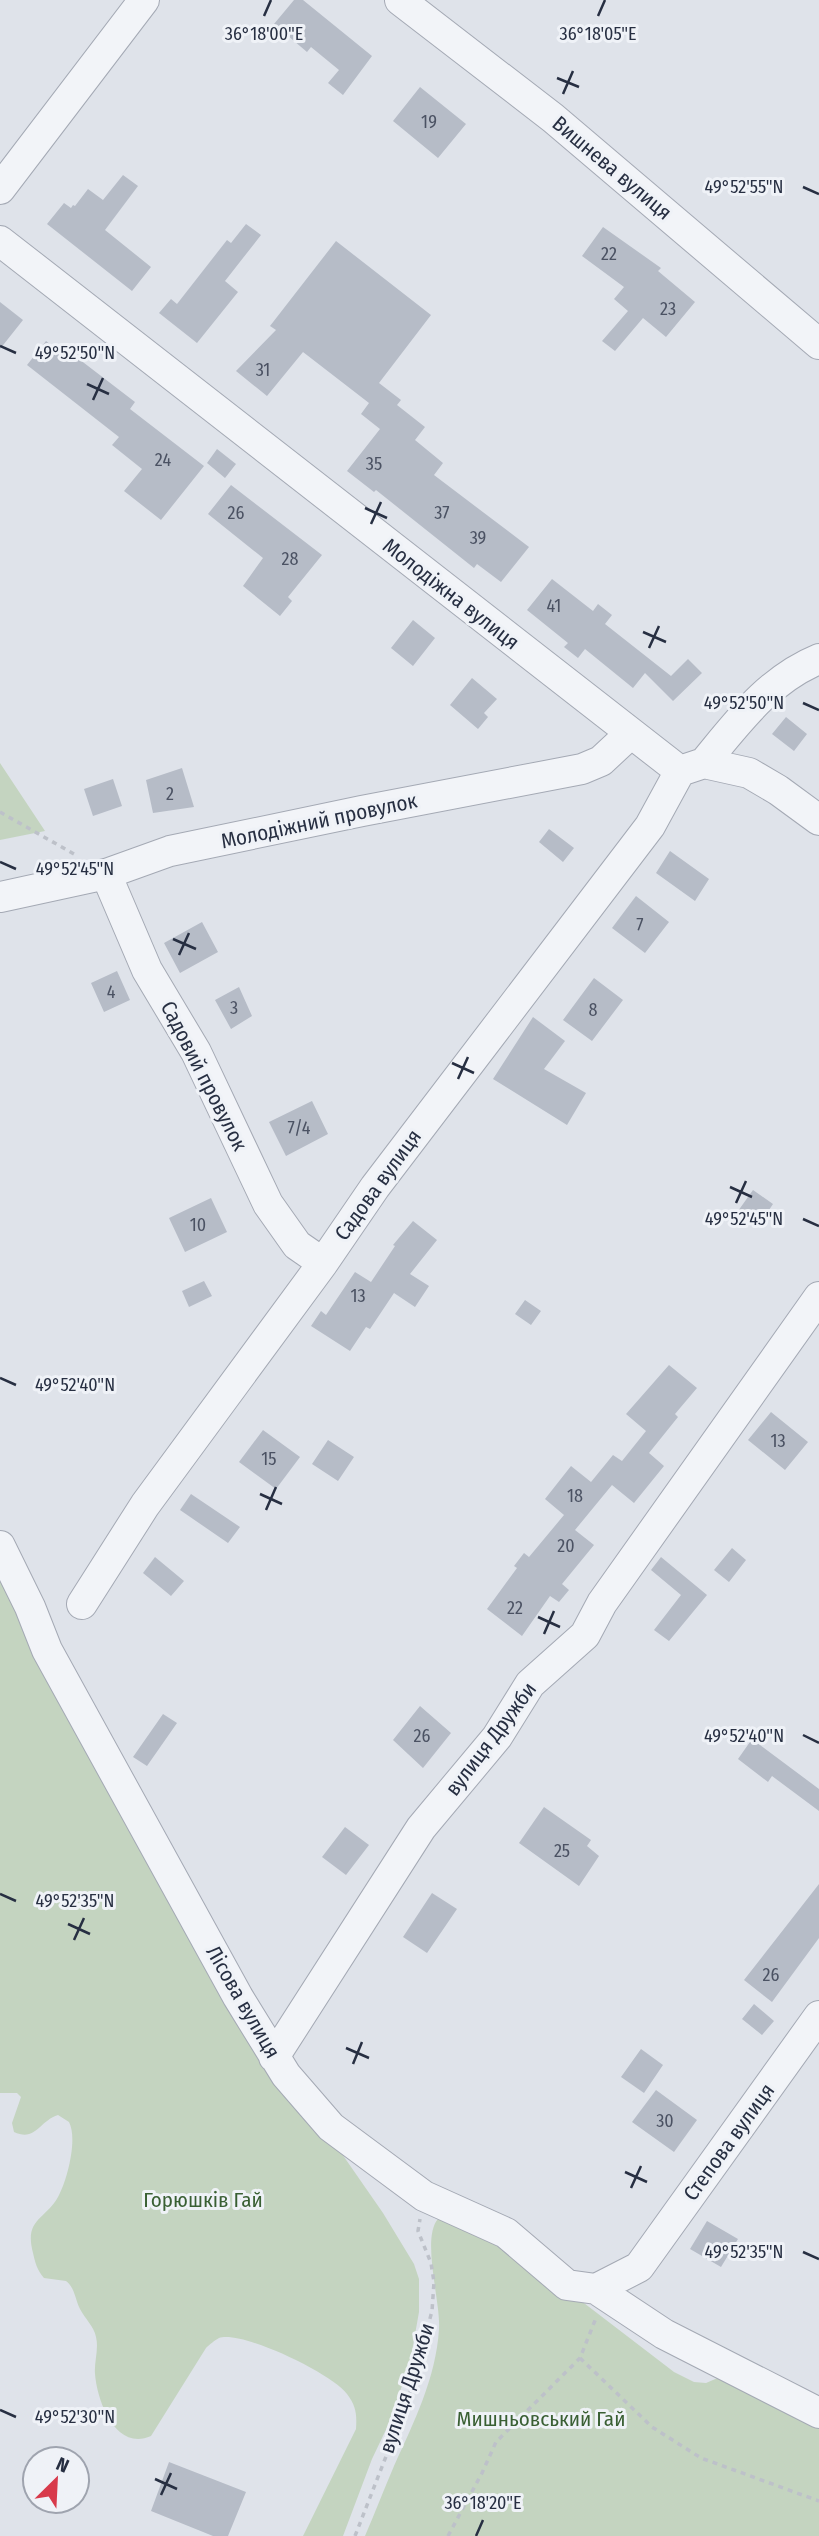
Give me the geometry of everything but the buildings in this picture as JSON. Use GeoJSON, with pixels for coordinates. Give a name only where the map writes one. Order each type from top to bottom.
{"type":"FeatureCollection","features":[{"type":"Feature","properties":{"kind":"street"},"geometry":{"type":"LineString","coordinates":[[0,189],[145,0]]}},
{"type":"Feature","properties":{"kind":"street","name":"Вишнева вулиця"},"geometry":{"type":"LineString","coordinates":[[400,0],[553,118],[819,344]]}},
{"type":"Feature","properties":{"kind":"street","name":"Молодіжна вулиця"},"geometry":{"type":"LineString","coordinates":[[0,241],[630,734],[692,767],[749,774],[778,790],[819,820]]}},
{"type":"Feature","properties":{"kind":"street"},"geometry":{"type":"LineString","coordinates":[[692,767],[766,691],[804,665],[819,659]]}},
{"type":"Feature","properties":{"kind":"street","name":"Молодіжний провулок"},"geometry":{"type":"LineString","coordinates":[[0,897],[106,874],[170,851],[582,769],[601,761],[630,734]]}},
{"type":"Feature","properties":{"kind":"street","name":"Садова вулиця"},"geometry":{"type":"LineString","coordinates":[[82,1604],[145,1505],[323,1263],[375,1187],[692,767]]}},
{"type":"Feature","properties":{"kind":"street","name":"Садовий провулок"},"geometry":{"type":"LineString","coordinates":[[106,874],[147,970],[196,1052],[268,1204],[297,1245],[323,1263]]}},
{"type":"Feature","properties":{"kind":"street","name":"вулиця Дружби"},"geometry":{"type":"LineString","coordinates":[[274,2057],[421,1828],[497,1737],[530,1684],[584,1635],[602,1603],[819,1297]]}},
{"type":"Feature","properties":{"kind":"street","name":"Лісова вулиця"},"geometry":{"type":"LineString","coordinates":[[0,1546],[30,1607],[47,1650],[102,1753],[238,1997],[286,2075],[331,2127],[424,2196],[506,2233],[567,2285],[596,2289]]}},
{"type":"Feature","properties":{"kind":"street","name":"Степова вулиця"},"geometry":{"type":"LineString","coordinates":[[596,2289],[639,2267],[819,2016]]}},
{"type":"Feature","properties":{"kind":"street"},"geometry":{"type":"LineString","coordinates":[[596,2289],[664,2334],[819,2413]]}},
{"type":"Feature","properties":{"kind":"path"},"geometry":{"type":"LineString","coordinates":[[0,812],[106,874]]}},
{"type":"Feature","properties":{"kind":"path","name":"вулиця Дружби"},"geometry":{"type":"LineString","coordinates":[[355,2536],[408,2400],[432,2311],[434,2282],[431,2263],[418,2231],[424,2196]]}},
{"type":"Feature","properties":{"kind":"path"},"geometry":{"type":"LineString","coordinates":[[448,2536],[496,2442],[580,2358],[602,2303],[596,2289]]}},
{"type":"Feature","properties":{"kind":"path"},"geometry":{"type":"LineString","coordinates":[[580,2358],[652,2427],[701,2458],[819,2501]]}},
{"type":"Feature","properties":{"kind":"green space"},"geometry":{"type":"Polygon","coordinates":[[[0,763],[45,831],[0,840],[0,763]]]}},
{"type":"Feature","properties":{"kind":"green space","name":"Горюшків Гай"},"geometry":{"type":"Polygon","coordinates":[[[0,1544],[299,2092],[383,2213],[414,2264],[419,2279],[419,2312],[411,2357],[392,2417],[372,2459],[343,2536],[303,2536],[356,2429],[354,2406],[347,2394],[306,2365],[266,2347],[231,2337],[219,2338],[206,2348],[151,2436],[139,2439],[128,2437],[118,2431],[104,2410],[95,2374],[96,2337],[71,2287],[66,2281],[44,2278],[36,2263],[31,2233],[37,2221],[58,2197],[68,2171],[72,2139],[69,2122],[58,2115],[33,2133],[14,2132],[12,2123],[21,2097],[17,2093],[0,2093],[0,1544]]]}},
{"type":"Feature","properties":{"kind":"green space","name":"Мишньовський Гай"},"geometry":{"type":"Polygon","coordinates":[[[454,2214],[580,2300],[674,2372],[694,2382],[706,2383],[720,2377],[819,2413],[819,2536],[365,2536],[416,2416],[434,2365],[439,2318],[431,2241],[438,2219],[454,2214]]]}}]}
